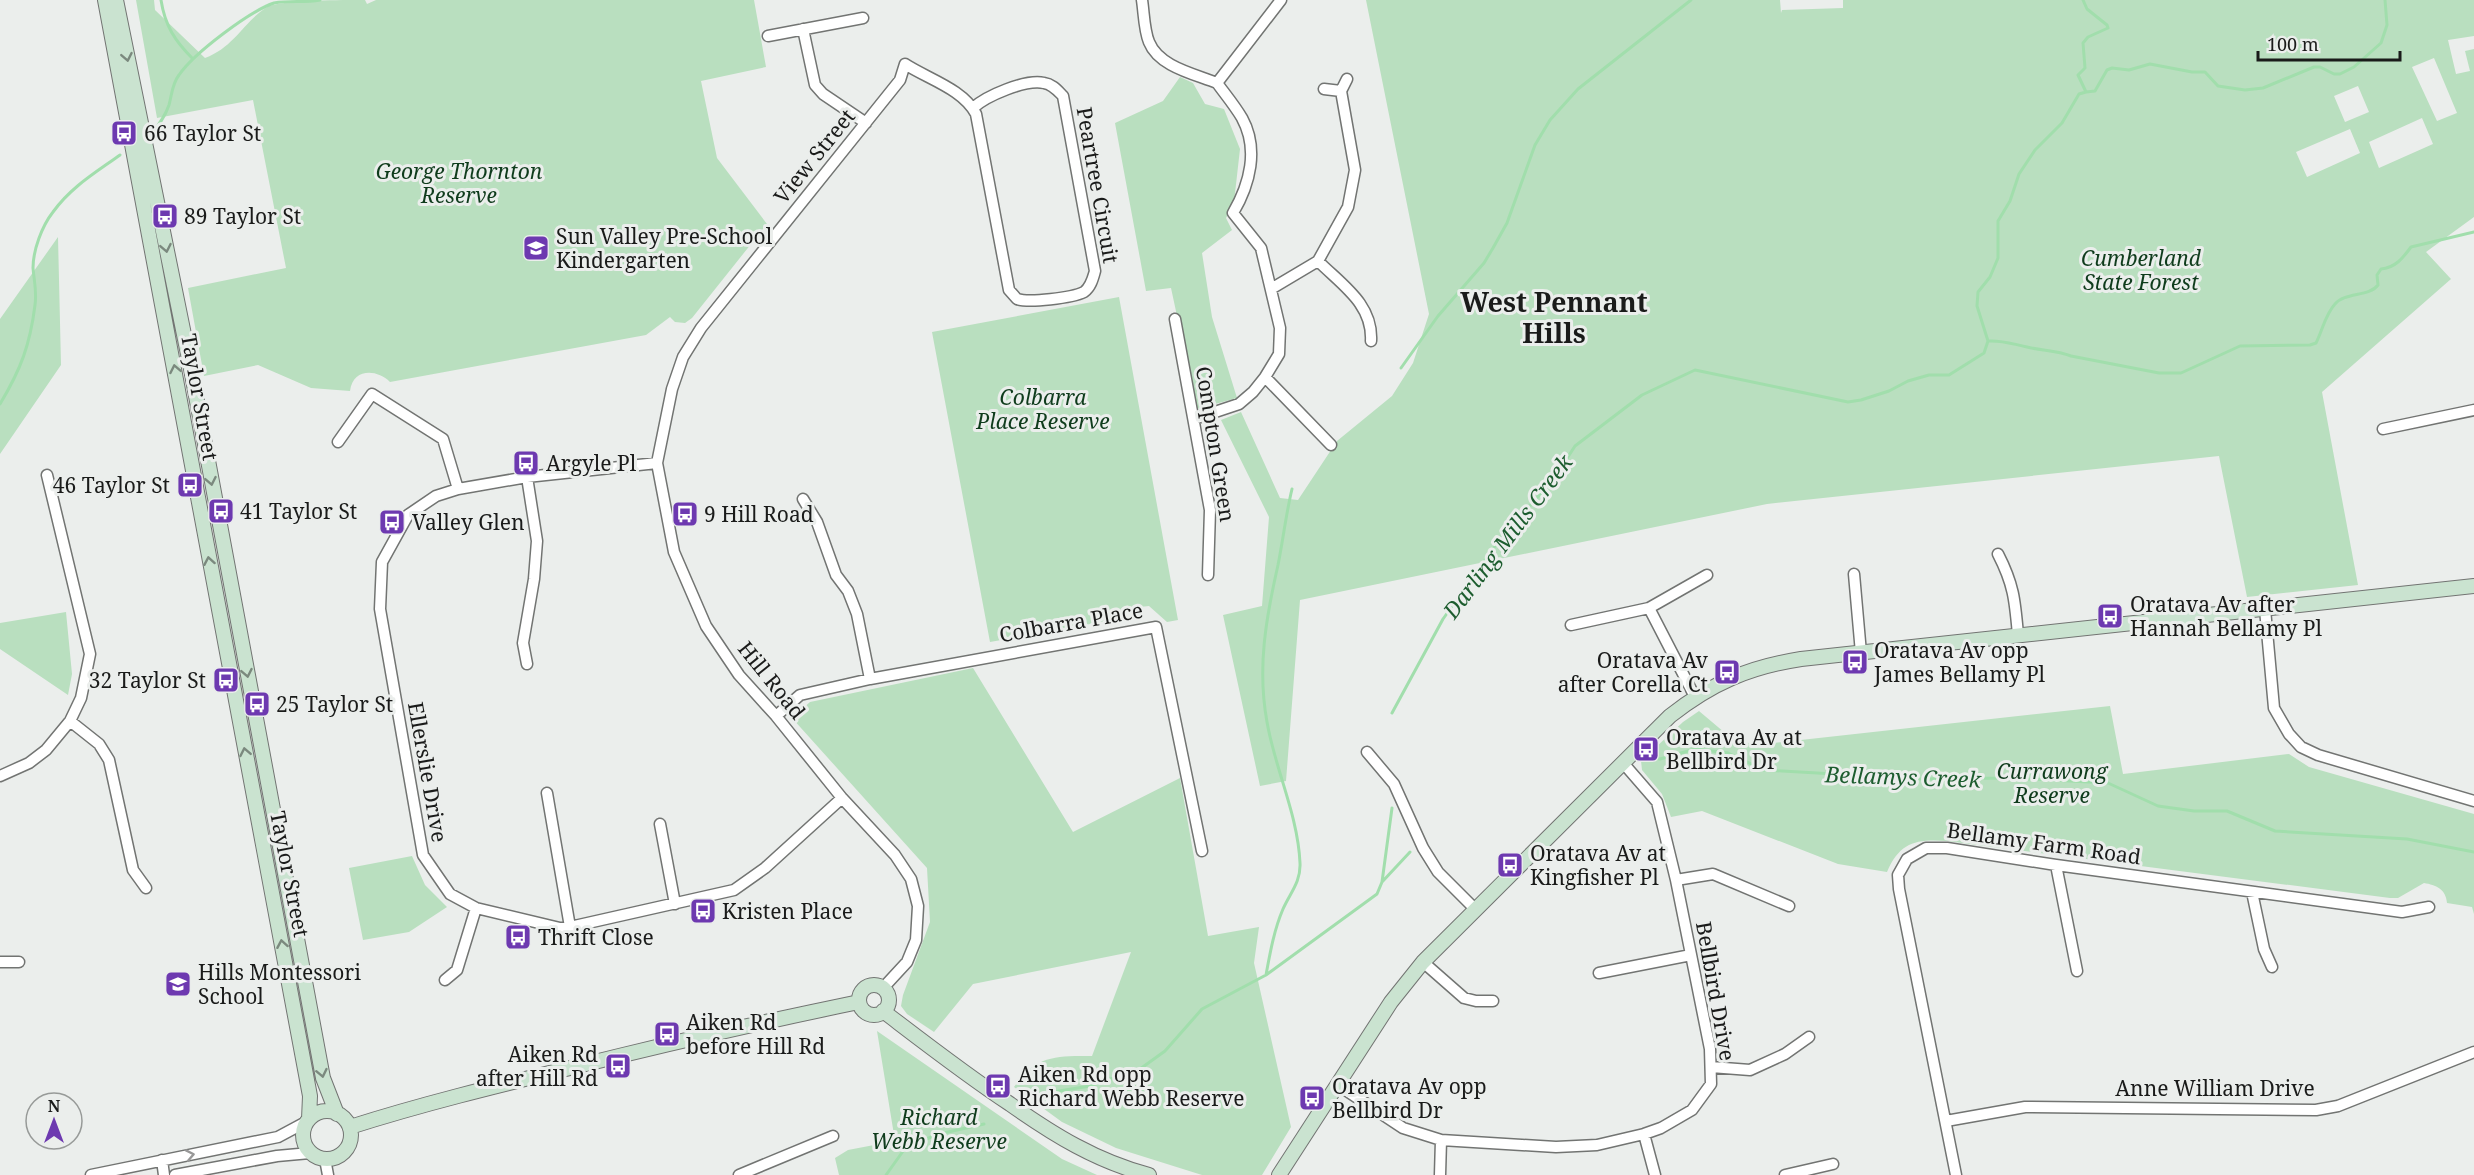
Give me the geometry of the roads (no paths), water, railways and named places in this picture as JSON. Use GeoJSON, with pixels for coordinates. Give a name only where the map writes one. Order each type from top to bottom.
{"type":"FeatureCollection","features":[{"type":"Feature","properties":{"kind":"street","name":"Taylor Street"},"geometry":{"type":"LineString","coordinates":[[105,0],[310,1096],[308,1121]]}},
{"type":"Feature","properties":{"kind":"street","name":"Taylor Street"},"geometry":{"type":"LineString","coordinates":[[116,0],[191,369],[323,1078],[337,1114]]}},
{"type":"Feature","properties":{"kind":"street"},"geometry":{"type":"LineString","coordinates":[[1142,0],[1149,41],[1155,52],[1170,64],[1217,83],[1243,119],[1252,148],[1249,178],[1233,213],[1260,248],[1280,328],[1279,354],[1253,392],[1239,404],[1194,419]]}},
{"type":"Feature","properties":{"kind":"street"},"geometry":{"type":"LineString","coordinates":[[1217,83],[1281,0]]}},
{"type":"Feature","properties":{"kind":"street"},"geometry":{"type":"LineString","coordinates":[[768,36],[862,18]]}},
{"type":"Feature","properties":{"kind":"street"},"geometry":{"type":"LineString","coordinates":[[803,29],[815,86],[866,123]]}},
{"type":"Feature","properties":{"kind":"street","name":"View Street"},"geometry":{"type":"LineString","coordinates":[[684,357],[701,328],[900,80],[905,64],[943,84],[972,108]]}},
{"type":"Feature","properties":{"kind":"street"},"geometry":{"type":"LineString","coordinates":[[1271,289],[1318,261],[1348,207],[1355,170],[1341,92],[1347,79]]}},
{"type":"Feature","properties":{"kind":"street","name":"Peartree Circuit"},"geometry":{"type":"LineString","coordinates":[[1033,82],[1055,87],[1063,96],[1095,271],[1089,286],[1083,292],[1025,302],[1017,299],[1009,290],[976,114],[972,108],[982,100],[1033,82]]}},
{"type":"Feature","properties":{"kind":"street"},"geometry":{"type":"LineString","coordinates":[[1324,89],[1341,92]]}},
{"type":"Feature","properties":{"kind":"street"},"geometry":{"type":"LineString","coordinates":[[1318,261],[1366,309],[1371,328],[1371,340]]}},
{"type":"Feature","properties":{"kind":"street","name":"Compton Green"},"geometry":{"type":"LineString","coordinates":[[1175,319],[1210,510],[1208,575]]}},
{"type":"Feature","properties":{"kind":"street","name":"Hill Road"},"geometry":{"type":"LineString","coordinates":[[684,357],[672,389],[657,463],[674,552],[706,626],[739,675],[776,716],[842,798],[903,866],[916,894],[919,921],[916,940],[907,962],[883,988]]}},
{"type":"Feature","properties":{"kind":"street"},"geometry":{"type":"LineString","coordinates":[[1265,377],[1330,445]]}},
{"type":"Feature","properties":{"kind":"street"},"geometry":{"type":"LineString","coordinates":[[338,442],[372,393],[443,439],[458,489]]}},
{"type":"Feature","properties":{"kind":"street"},"geometry":{"type":"LineString","coordinates":[[2383,429],[2474,410]]}},
{"type":"Feature","properties":{"kind":"street","name":"Ellerslie Drive"},"geometry":{"type":"LineString","coordinates":[[657,463],[527,477],[458,489],[436,496],[408,515],[382,562],[380,609],[423,855],[450,894],[476,908],[560,928],[570,927],[734,890],[765,868],[842,798]]}},
{"type":"Feature","properties":{"kind":"street"},"geometry":{"type":"LineString","coordinates":[[0,776],[29,763],[46,750],[70,721],[81,698],[90,654],[47,475]]}},
{"type":"Feature","properties":{"kind":"street"},"geometry":{"type":"LineString","coordinates":[[527,477],[537,541],[534,579],[523,643],[527,664]]}},
{"type":"Feature","properties":{"kind":"street"},"geometry":{"type":"LineString","coordinates":[[803,498],[817,522],[837,575],[848,591],[857,614],[870,679]]}},
{"type":"Feature","properties":{"kind":"street"},"geometry":{"type":"LineString","coordinates":[[1998,554],[2010,576],[2014,590],[2018,635]]}},
{"type":"Feature","properties":{"kind":"street"},"geometry":{"type":"LineString","coordinates":[[1854,574],[1861,652]]}},
{"type":"Feature","properties":{"kind":"street"},"geometry":{"type":"LineString","coordinates":[[1571,625],[1649,608],[1707,575]]}},
{"type":"Feature","properties":{"kind":"street"},"geometry":{"type":"LineString","coordinates":[[1279,1175],[1391,1002],[1423,962],[1670,716],[1695,697],[1739,673],[1801,659],[2474,586]]}},
{"type":"Feature","properties":{"kind":"street"},"geometry":{"type":"LineString","coordinates":[[1649,608],[1695,697]]}},
{"type":"Feature","properties":{"kind":"street"},"geometry":{"type":"LineString","coordinates":[[2265,609],[2274,708],[2289,734],[2301,747],[2328,758],[2474,801]]}},
{"type":"Feature","properties":{"kind":"street","name":"Colbarra Place"},"geometry":{"type":"LineString","coordinates":[[776,716],[800,695],[870,679],[1156,627],[1202,851]]}},
{"type":"Feature","properties":{"kind":"street"},"geometry":{"type":"LineString","coordinates":[[70,721],[99,744],[109,760],[133,870],[146,888]]}},
{"type":"Feature","properties":{"kind":"street"},"geometry":{"type":"LineString","coordinates":[[1367,752],[1394,784],[1423,848],[1438,872],[1475,909]]}},
{"type":"Feature","properties":{"kind":"street","name":"Bellbird Drive"},"geometry":{"type":"LineString","coordinates":[[1338,1085],[1403,1128],[1441,1140],[1556,1147],[1597,1144],[1661,1128],[1692,1110],[1711,1084],[1710,1049],[1676,880],[1657,802],[1624,764]]}},
{"type":"Feature","properties":{"kind":"street"},"geometry":{"type":"LineString","coordinates":[[547,793],[570,927]]}},
{"type":"Feature","properties":{"kind":"street"},"geometry":{"type":"LineString","coordinates":[[660,824],[675,904]]}},
{"type":"Feature","properties":{"kind":"street","name":"Bellamy Farm Road"},"geometry":{"type":"LineString","coordinates":[[1956,1175],[1899,888],[1898,875],[1901,867],[1907,859],[1926,848],[1947,848],[2402,912],[2429,907]]}},
{"type":"Feature","properties":{"kind":"street"},"geometry":{"type":"LineString","coordinates":[[2056,865],[2077,971]]}},
{"type":"Feature","properties":{"kind":"street"},"geometry":{"type":"LineString","coordinates":[[1676,880],[1713,874],[1789,906]]}},
{"type":"Feature","properties":{"kind":"street"},"geometry":{"type":"LineString","coordinates":[[2252,892],[2264,949],[2272,968]]}},
{"type":"Feature","properties":{"kind":"street"},"geometry":{"type":"LineString","coordinates":[[445,980],[457,970],[476,908]]}},
{"type":"Feature","properties":{"kind":"street"},"geometry":{"type":"LineString","coordinates":[[1599,972],[1691,955]]}},
{"type":"Feature","properties":{"kind":"street"},"geometry":{"type":"LineString","coordinates":[[0,962],[19,962]]}},
{"type":"Feature","properties":{"kind":"street"},"geometry":{"type":"LineString","coordinates":[[1423,962],[1464,998],[1493,1001]]}},
{"type":"Feature","properties":{"kind":"street"},"geometry":{"type":"LineString","coordinates":[[872,985],[883,988],[888,998],[888,1003],[878,1014],[867,1013],[859,1002],[860,993],[867,986],[872,985]]}},
{"type":"Feature","properties":{"kind":"street"},"geometry":{"type":"LineString","coordinates":[[350,1127],[420,1105],[600,1060],[859,1002]]}},
{"type":"Feature","properties":{"kind":"street"},"geometry":{"type":"LineString","coordinates":[[883,1011],[967,1075],[1051,1132],[1096,1157],[1149,1175]]}},
{"type":"Feature","properties":{"kind":"street"},"geometry":{"type":"LineString","coordinates":[[1711,1067],[1750,1070],[1785,1054],[1809,1037]]}},
{"type":"Feature","properties":{"kind":"street","name":"Anne William Drive"},"geometry":{"type":"LineString","coordinates":[[1946,1121],[2025,1107],[2316,1110],[2338,1106],[2474,1052]]}},
{"type":"Feature","properties":{"kind":"street"},"geometry":{"type":"LineString","coordinates":[[91,1175],[278,1137],[322,1112],[337,1114],[350,1127],[350,1143],[346,1150],[333,1159],[325,1160],[310,1153],[277,1156],[175,1175]]}},
{"type":"Feature","properties":{"kind":"street"},"geometry":{"type":"LineString","coordinates":[[308,1121],[303,1138],[310,1153]]}},
{"type":"Feature","properties":{"kind":"street"},"geometry":{"type":"LineString","coordinates":[[1644,1134],[1654,1175]]}},
{"type":"Feature","properties":{"kind":"street"},"geometry":{"type":"LineString","coordinates":[[739,1175],[833,1136]]}},
{"type":"Feature","properties":{"kind":"street"},"geometry":{"type":"LineString","coordinates":[[1440,1175],[1441,1140]]}},
{"type":"Feature","properties":{"kind":"street"},"geometry":{"type":"LineString","coordinates":[[162,1160],[165,1175]]}},
{"type":"Feature","properties":{"kind":"street"},"geometry":{"type":"LineString","coordinates":[[325,1160],[328,1175]]}},
{"type":"Feature","properties":{"kind":"street"},"geometry":{"type":"LineString","coordinates":[[1785,1175],[1833,1164]]}},
{"type":"Feature","properties":{"kind":"waterway"},"geometry":{"type":"LineString","coordinates":[[161,0],[165,18],[172,32],[193,59]]}},
{"type":"Feature","properties":{"kind":"waterway"},"geometry":{"type":"LineString","coordinates":[[150,136],[169,105],[177,78],[186,66],[209,45],[237,23],[264,7],[274,3],[320,0]]}},
{"type":"Feature","properties":{"kind":"waterway"},"geometry":{"type":"LineString","coordinates":[[1401,368],[1438,316],[1484,263],[1507,223],[1535,145],[1550,120],[1578,89],[1691,0]]}},
{"type":"Feature","properties":{"kind":"waterway"},"geometry":{"type":"LineString","coordinates":[[1988,341],[1977,306],[1978,292],[1990,277],[1998,258],[1998,221],[2010,201],[2019,174],[2035,150],[2062,123],[2079,94],[2086,92],[2078,75],[2085,68],[2083,43],[2088,37],[2108,28],[2087,9],[2083,0]]}},
{"type":"Feature","properties":{"kind":"waterway"},"geometry":{"type":"LineString","coordinates":[[2086,92],[2095,91],[2107,70],[2112,68],[2129,70],[2150,64],[2192,72],[2205,72],[2218,86],[2245,90],[2263,88],[2314,67],[2340,74],[2354,67],[2381,43],[2387,25],[2385,0]]}},
{"type":"Feature","properties":{"kind":"waterway"},"geometry":{"type":"LineString","coordinates":[[0,404],[14,379],[27,345],[36,300],[33,261],[42,231],[53,212],[68,195],[120,155]]}},
{"type":"Feature","properties":{"kind":"waterway"},"geometry":{"type":"LineString","coordinates":[[1988,341],[2008,342],[2159,373],[2181,373],[2240,346],[2310,345],[2316,343],[2326,317],[2339,300],[2374,289],[2378,285],[2377,275],[2381,269],[2402,259],[2411,247],[2474,232]]}},
{"type":"Feature","properties":{"kind":"waterway","name":"Darling Mills Creek"},"geometry":{"type":"LineString","coordinates":[[1392,713],[1443,619],[1500,539],[1553,480],[1575,446],[1642,395],[1695,370],[1848,402],[1861,400],[1929,375],[1949,375],[1984,353],[1988,341]]}},
{"type":"Feature","properties":{"kind":"waterway"},"geometry":{"type":"LineString","coordinates":[[1266,975],[1277,925],[1297,882],[1300,870],[1295,827],[1267,722],[1263,682],[1264,643],[1292,489]]}},
{"type":"Feature","properties":{"kind":"waterway","name":"Bellamys Creek"},"geometry":{"type":"LineString","coordinates":[[1651,757],[1660,759],[1695,749],[1728,753],[1764,770],[1922,779],[2012,778],[2108,783],[2158,806],[2194,811],[2227,811],[2275,831],[2407,839],[2474,852]]}},
{"type":"Feature","properties":{"kind":"waterway","name":"Darling Mills Creek"},"geometry":{"type":"LineString","coordinates":[[1041,1097],[1059,1091],[1090,1086],[1140,1069],[1165,1051],[1202,1009],[1266,975],[1377,894],[1382,882],[1392,808]]}},
{"type":"Feature","properties":{"kind":"waterway","name":"Bellamys Creek"},"geometry":{"type":"LineString","coordinates":[[1382,882],[1410,852]]}},
{"type":"Feature","properties":{"kind":"waterway","name":"Darling Mills Creek"},"geometry":{"type":"LineString","coordinates":[[886,1175],[906,1147],[939,1134],[984,1124]]}},
{"type":"Feature","properties":{"kind":"place","name":"66 Taylor St"},"geometry":{"type":"Point","coordinates":[124,133]}},
{"type":"Feature","properties":{"kind":"place","name":"89 Taylor St"},"geometry":{"type":"Point","coordinates":[165,216]}},
{"type":"Feature","properties":{"kind":"place","name":"Sun Valley Pre-School Kindergarten"},"geometry":{"type":"Point","coordinates":[536,248]}},
{"type":"Feature","properties":{"kind":"place","name":"Argyle Pl"},"geometry":{"type":"Point","coordinates":[526,463]}},
{"type":"Feature","properties":{"kind":"place","name":"46 Taylor St"},"geometry":{"type":"Point","coordinates":[190,485]}},
{"type":"Feature","properties":{"kind":"place","name":"41 Taylor St"},"geometry":{"type":"Point","coordinates":[221,511]}},
{"type":"Feature","properties":{"kind":"place","name":"9 Hill Road"},"geometry":{"type":"Point","coordinates":[685,514]}},
{"type":"Feature","properties":{"kind":"place","name":"Valley Glen"},"geometry":{"type":"Point","coordinates":[392,522]}},
{"type":"Feature","properties":{"kind":"place","name":"Oratava Av after Hannah Bellamy Pl"},"geometry":{"type":"Point","coordinates":[2110,616]}},
{"type":"Feature","properties":{"kind":"place","name":"Oratava Av opp James Bellamy Pl"},"geometry":{"type":"Point","coordinates":[1855,662]}},
{"type":"Feature","properties":{"kind":"place","name":"Oratava Av after Corella Ct"},"geometry":{"type":"Point","coordinates":[1727,672]}},
{"type":"Feature","properties":{"kind":"place","name":"32 Taylor St"},"geometry":{"type":"Point","coordinates":[226,680]}},
{"type":"Feature","properties":{"kind":"place","name":"25 Taylor St"},"geometry":{"type":"Point","coordinates":[257,704]}},
{"type":"Feature","properties":{"kind":"place","name":"Oratava Av at Bellbird Dr"},"geometry":{"type":"Point","coordinates":[1646,749]}},
{"type":"Feature","properties":{"kind":"place","name":"Oratava Av at Kingfisher Pl"},"geometry":{"type":"Point","coordinates":[1510,865]}},
{"type":"Feature","properties":{"kind":"place","name":"Kristen Place"},"geometry":{"type":"Point","coordinates":[703,911]}},
{"type":"Feature","properties":{"kind":"place","name":"Thrift Close"},"geometry":{"type":"Point","coordinates":[518,937]}},
{"type":"Feature","properties":{"kind":"place","name":"Hills Montessori School"},"geometry":{"type":"Point","coordinates":[178,984]}},
{"type":"Feature","properties":{"kind":"place","name":"Aiken Rd before Hill Rd"},"geometry":{"type":"Point","coordinates":[667,1034]}},
{"type":"Feature","properties":{"kind":"place","name":"Aiken Rd after Hill Rd"},"geometry":{"type":"Point","coordinates":[618,1066]}},
{"type":"Feature","properties":{"kind":"place","name":"Aiken Rd opp Richard Webb Reserve"},"geometry":{"type":"Point","coordinates":[998,1086]}},
{"type":"Feature","properties":{"kind":"place","name":"Oratava Av opp Bellbird Dr"},"geometry":{"type":"Point","coordinates":[1312,1098]}},
{"type":"Feature","properties":{"kind":"district","name":"West Pennant Hills"},"geometry":{"type":"Point","coordinates":[1554,316]}},
{"type":"Feature","properties":{"kind":"park label","name":"George Thornton Reserve"},"geometry":{"type":"Point","coordinates":[459,183]}},
{"type":"Feature","properties":{"kind":"park label","name":"Cumberland State Forest"},"geometry":{"type":"Point","coordinates":[2141,270]}},
{"type":"Feature","properties":{"kind":"park label","name":"Colbarra Place Reserve"},"geometry":{"type":"Point","coordinates":[1043,409]}},
{"type":"Feature","properties":{"kind":"park label","name":"Currawong Reserve"},"geometry":{"type":"Point","coordinates":[2052,783]}},
{"type":"Feature","properties":{"kind":"park label","name":"Richard Webb Reserve"},"geometry":{"type":"Point","coordinates":[939,1129]}}]}
